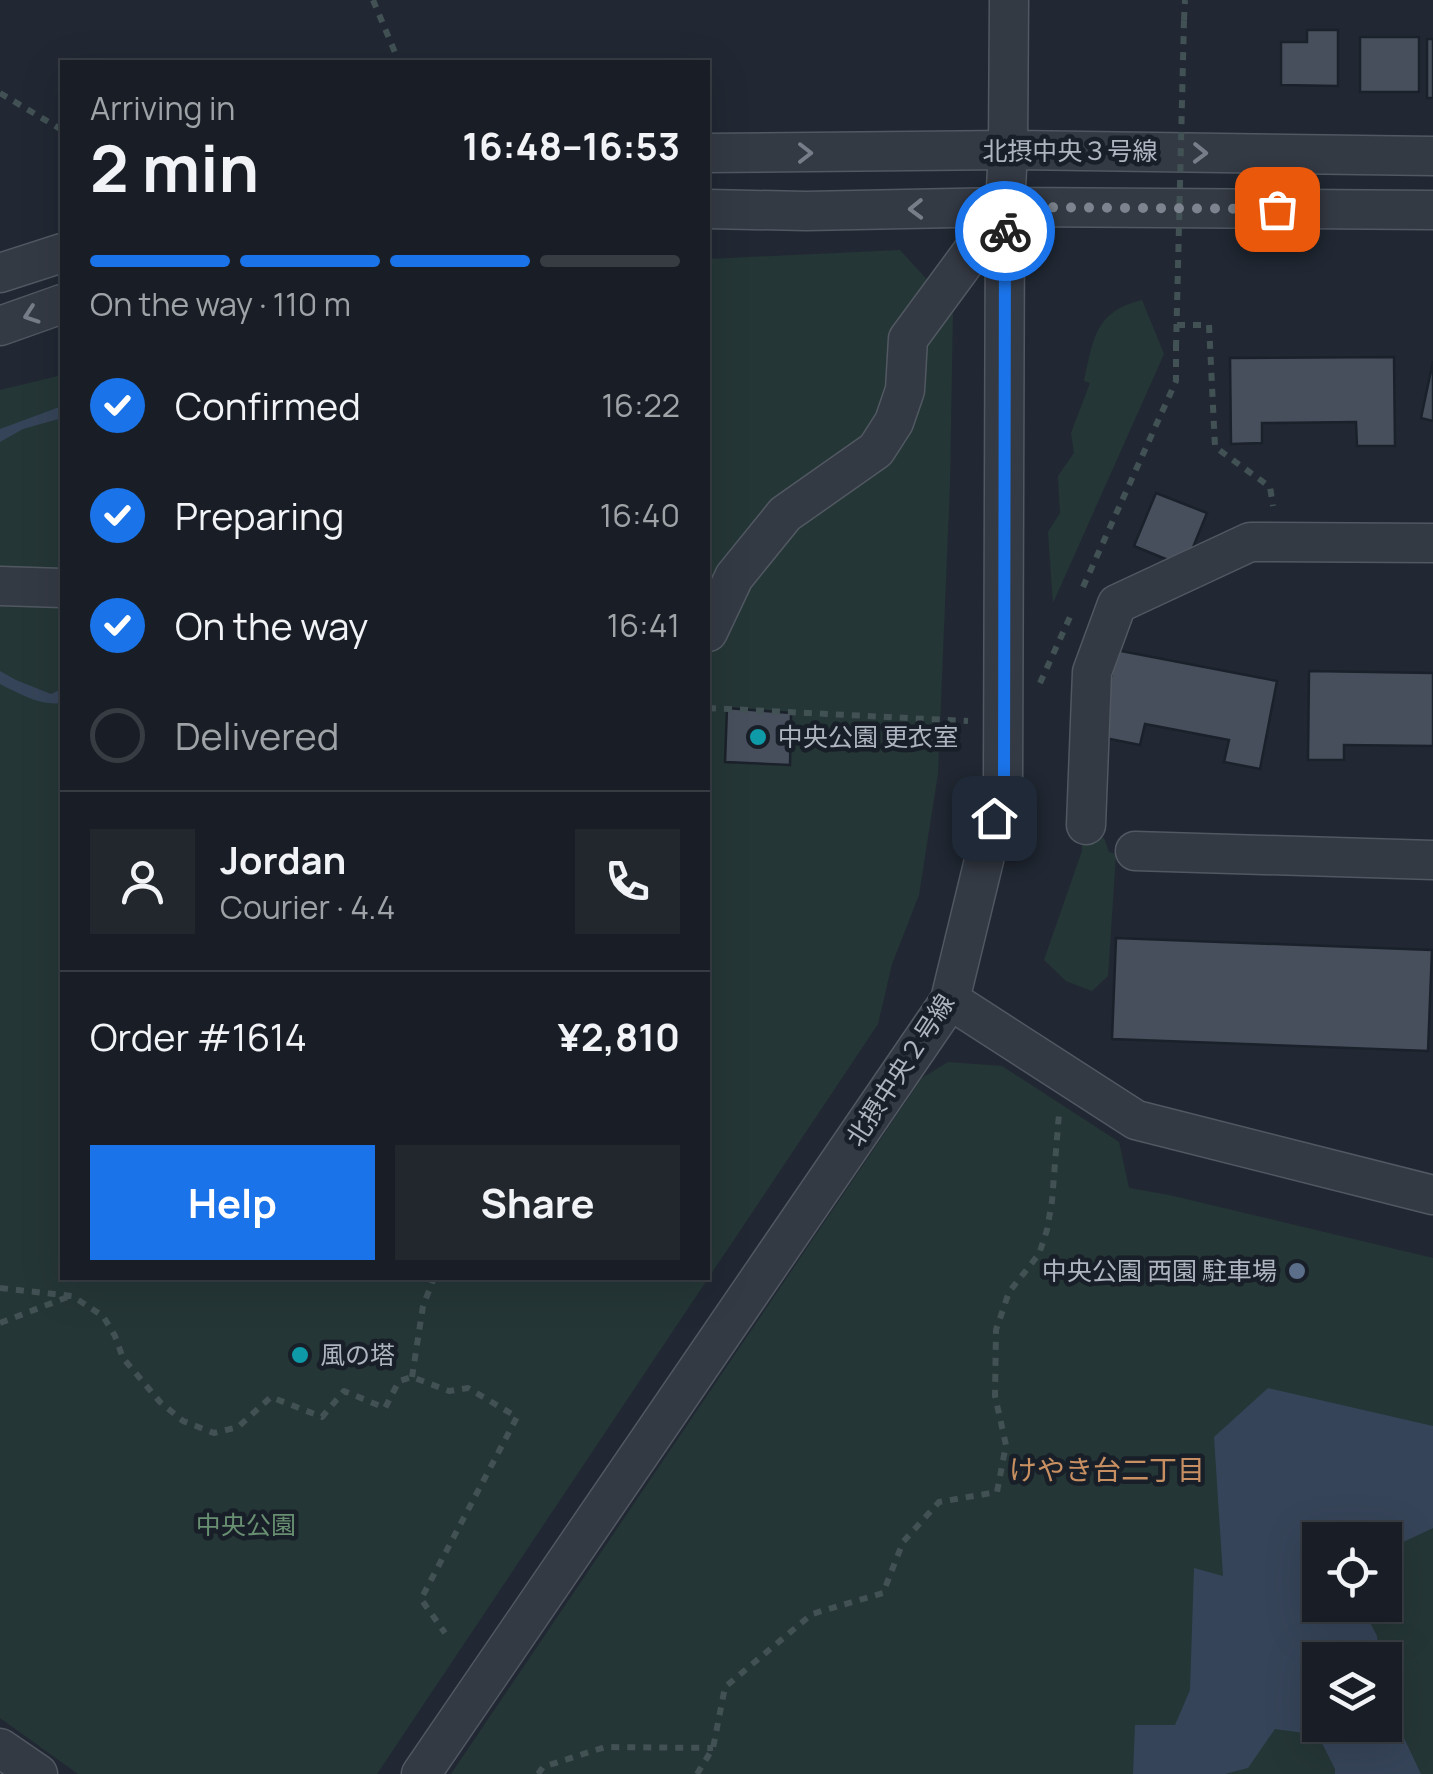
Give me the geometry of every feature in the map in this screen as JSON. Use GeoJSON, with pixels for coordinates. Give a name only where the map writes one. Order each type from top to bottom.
{"type":"FeatureCollection","features":[{"type":"Feature","properties":{"kind":"street","name":"北摂中央２号線"},"geometry":{"type":"LineString","coordinates":[[422,1774],[950,1000],[1004,782],[1009,0]]}},
{"type":"Feature","properties":{"kind":"street","name":"北摂中央３号線"},"geometry":{"type":"LineString","coordinates":[[710,153],[1008,150],[1433,156]]}},
{"type":"Feature","properties":{"kind":"street"},"geometry":{"type":"LineString","coordinates":[[710,628],[734,577],[785,514],[876,450],[894,422],[904,390],[908,339],[1005,207]]}},
{"type":"Feature","properties":{"kind":"street"},"geometry":{"type":"LineString","coordinates":[[710,209],[1433,210]]}},
{"type":"Feature","properties":{"kind":"street"},"geometry":{"type":"LineString","coordinates":[[0,273],[60,254]]}},
{"type":"Feature","properties":{"kind":"street"},"geometry":{"type":"LineString","coordinates":[[0,326],[60,305]]}},
{"type":"Feature","properties":{"kind":"street"},"geometry":{"type":"LineString","coordinates":[[1086,825],[1092,672],[1118,604],[1250,542],[1433,544]]}},
{"type":"Feature","properties":{"kind":"street"},"geometry":{"type":"LineString","coordinates":[[0,586],[60,588]]}},
{"type":"Feature","properties":{"kind":"street"},"geometry":{"type":"LineString","coordinates":[[1135,851],[1433,860]]}},
{"type":"Feature","properties":{"kind":"street"},"geometry":{"type":"LineString","coordinates":[[950,1000],[1136,1120],[1433,1195]]}},
{"type":"Feature","properties":{"kind":"street"},"geometry":{"type":"LineString","coordinates":[[0,1748],[38,1774]]}},
{"type":"Feature","properties":{"kind":"path"},"geometry":{"type":"LineString","coordinates":[[372,0],[399,60]]}},
{"type":"Feature","properties":{"kind":"path"},"geometry":{"type":"LineString","coordinates":[[1036,691],[1176,381],[1186,0]]}},
{"type":"Feature","properties":{"kind":"path"},"geometry":{"type":"LineString","coordinates":[[0,92],[60,129]]}},
{"type":"Feature","properties":{"kind":"path"},"geometry":{"type":"LineString","coordinates":[[1177,325],[1209,324],[1216,447],[1270,487],[1277,542]]}},
{"type":"Feature","properties":{"kind":"path"},"geometry":{"type":"LineString","coordinates":[[710,708],[1004,723]]}},
{"type":"Feature","properties":{"kind":"path"},"geometry":{"type":"LineString","coordinates":[[697,1774],[713,1748],[725,1687],[812,1614],[883,1593],[903,1542],[939,1502],[997,1492],[1006,1445],[995,1396],[996,1330],[1010,1292],[1040,1254],[1047,1230],[1061,1072]]}},
{"type":"Feature","properties":{"kind":"path"},"geometry":{"type":"LineString","coordinates":[[412,1377],[423,1306],[433,1280]]}},
{"type":"Feature","properties":{"kind":"path"},"geometry":{"type":"LineString","coordinates":[[0,1288],[72,1296],[103,1316],[123,1358],[160,1402],[183,1421],[214,1433],[238,1427],[270,1397],[322,1417],[344,1392],[386,1408],[399,1382],[412,1377],[449,1391],[468,1388],[518,1417],[420,1599],[445,1633]]}},
{"type":"Feature","properties":{"kind":"path"},"geometry":{"type":"LineString","coordinates":[[0,1322],[72,1296]]}},
{"type":"Feature","properties":{"kind":"path"},"geometry":{"type":"LineString","coordinates":[[538,1774],[543,1767],[605,1748],[713,1748]]}},
{"type":"Feature","properties":{"kind":"green space","name":"中央公園"},"geometry":{"type":"Polygon","coordinates":[[[900,250],[953,308],[938,773],[919,895],[892,964],[878,1024],[710,1275],[710,259],[900,250]]]}},
{"type":"Feature","properties":{"kind":"green space"},"geometry":{"type":"Polygon","coordinates":[[[1142,300],[1164,354],[1053,603],[1048,532],[1060,513],[1058,476],[1074,453],[1071,433],[1090,383],[1084,381],[1094,340],[1114,312],[1142,300]]]}},
{"type":"Feature","properties":{"kind":"green space","name":"中央公園"},"geometry":{"type":"Polygon","coordinates":[[[60,375],[60,1280],[707,1280],[377,1774],[78,1774],[0,1718],[0,390],[60,375]]]}},
{"type":"Feature","properties":{"kind":"green space"},"geometry":{"type":"Polygon","coordinates":[[[1082,834],[1104,838],[1109,852],[1116,854],[1108,976],[1092,991],[1066,981],[1044,960],[1082,851],[1082,834]]]}},
{"type":"Feature","properties":{"kind":"green space"},"geometry":{"type":"Polygon","coordinates":[[[948,1062],[1002,1066],[1119,1142],[1129,1188],[1433,1258],[1433,1774],[451,1774],[922,1078],[948,1062]]]}},
{"type":"Feature","properties":{"kind":"water"},"geometry":{"type":"Polygon","coordinates":[[[60,407],[60,419],[23,429],[0,442],[0,429],[60,407]]]}},
{"type":"Feature","properties":{"kind":"water"},"geometry":{"type":"Polygon","coordinates":[[[0,671],[51,694],[60,690],[60,703],[38,701],[0,684],[0,671]]]}},
{"type":"Feature","properties":{"kind":"water"},"geometry":{"type":"Polygon","coordinates":[[[1268,1388],[1433,1426],[1433,1528],[1402,1543],[1402,1522],[1302,1522],[1302,1622],[1370,1622],[1378,1642],[1302,1642],[1302,1733],[1275,1729],[1248,1768],[1225,1774],[1133,1774],[1135,1725],[1175,1725],[1190,1690],[1194,1568],[1223,1576],[1214,1437],[1268,1388]]]}},
{"type":"Feature","properties":{"kind":"water"},"geometry":{"type":"Polygon","coordinates":[[[1402,1734],[1421,1774],[1335,1774],[1322,1742],[1402,1742],[1402,1734]]]}},
{"type":"Feature","properties":{"kind":"building"},"geometry":{"type":"Polygon","coordinates":[[[1307,30],[1338,30],[1338,86],[1281,85],[1281,42],[1307,42],[1307,30]]]}},
{"type":"Feature","properties":{"kind":"building"},"geometry":{"type":"Polygon","coordinates":[[[1360,37],[1419,37],[1419,92],[1360,92],[1360,37]]]}},
{"type":"Feature","properties":{"kind":"building"},"geometry":{"type":"Polygon","coordinates":[[[1427,39],[1433,39],[1433,98],[1427,98],[1427,39]]]}},
{"type":"Feature","properties":{"kind":"building"},"geometry":{"type":"Polygon","coordinates":[[[1394,357],[1395,446],[1357,446],[1356,422],[1262,423],[1262,443],[1231,444],[1230,358],[1394,357]]]}},
{"type":"Feature","properties":{"kind":"building"},"geometry":{"type":"Polygon","coordinates":[[[1433,361],[1433,421],[1421,418],[1433,361]]]}},
{"type":"Feature","properties":{"kind":"building"},"geometry":{"type":"Polygon","coordinates":[[[1156,493],[1207,513],[1185,567],[1134,546],[1156,493]]]}},
{"type":"Feature","properties":{"kind":"building"},"geometry":{"type":"Polygon","coordinates":[[[1116,650],[1277,681],[1260,769],[1224,762],[1229,740],[1145,724],[1140,745],[1100,737],[1116,650]]]}},
{"type":"Feature","properties":{"kind":"building"},"geometry":{"type":"Polygon","coordinates":[[[1309,671],[1433,673],[1433,746],[1344,745],[1344,760],[1308,760],[1309,671]]]}},
{"type":"Feature","properties":{"kind":"building","name":"中央公園 更衣室"},"geometry":{"type":"Polygon","coordinates":[[[727,708],[791,713],[790,765],[725,762],[727,708]]]}},
{"type":"Feature","properties":{"kind":"building"},"geometry":{"type":"Polygon","coordinates":[[[1116,938],[1432,950],[1428,1051],[1112,1039],[1116,938]]]}},
{"type":"Feature","properties":{"kind":"way so far"},"geometry":{"type":"LineString","coordinates":[[1005,231],[1005,207],[1277,209]]}},
{"type":"Feature","properties":{"kind":"place","name":"中央公園 更衣室"},"geometry":{"type":"Point","coordinates":[758,737]}},
{"type":"Feature","properties":{"kind":"place","name":"中央公園 西園 駐車場"},"geometry":{"type":"Point","coordinates":[1297,1271]}},
{"type":"Feature","properties":{"kind":"place","name":"風の塔"},"geometry":{"type":"Point","coordinates":[300,1355]}},
{"type":"Feature","properties":{"kind":"district","name":"けやき台二丁目"},"geometry":{"type":"Point","coordinates":[1107,1470]}},
{"type":"Feature","properties":{"kind":"route"},"geometry":{"type":"LineString","coordinates":[[994,818],[1004,782],[1005,231]]}}]}
